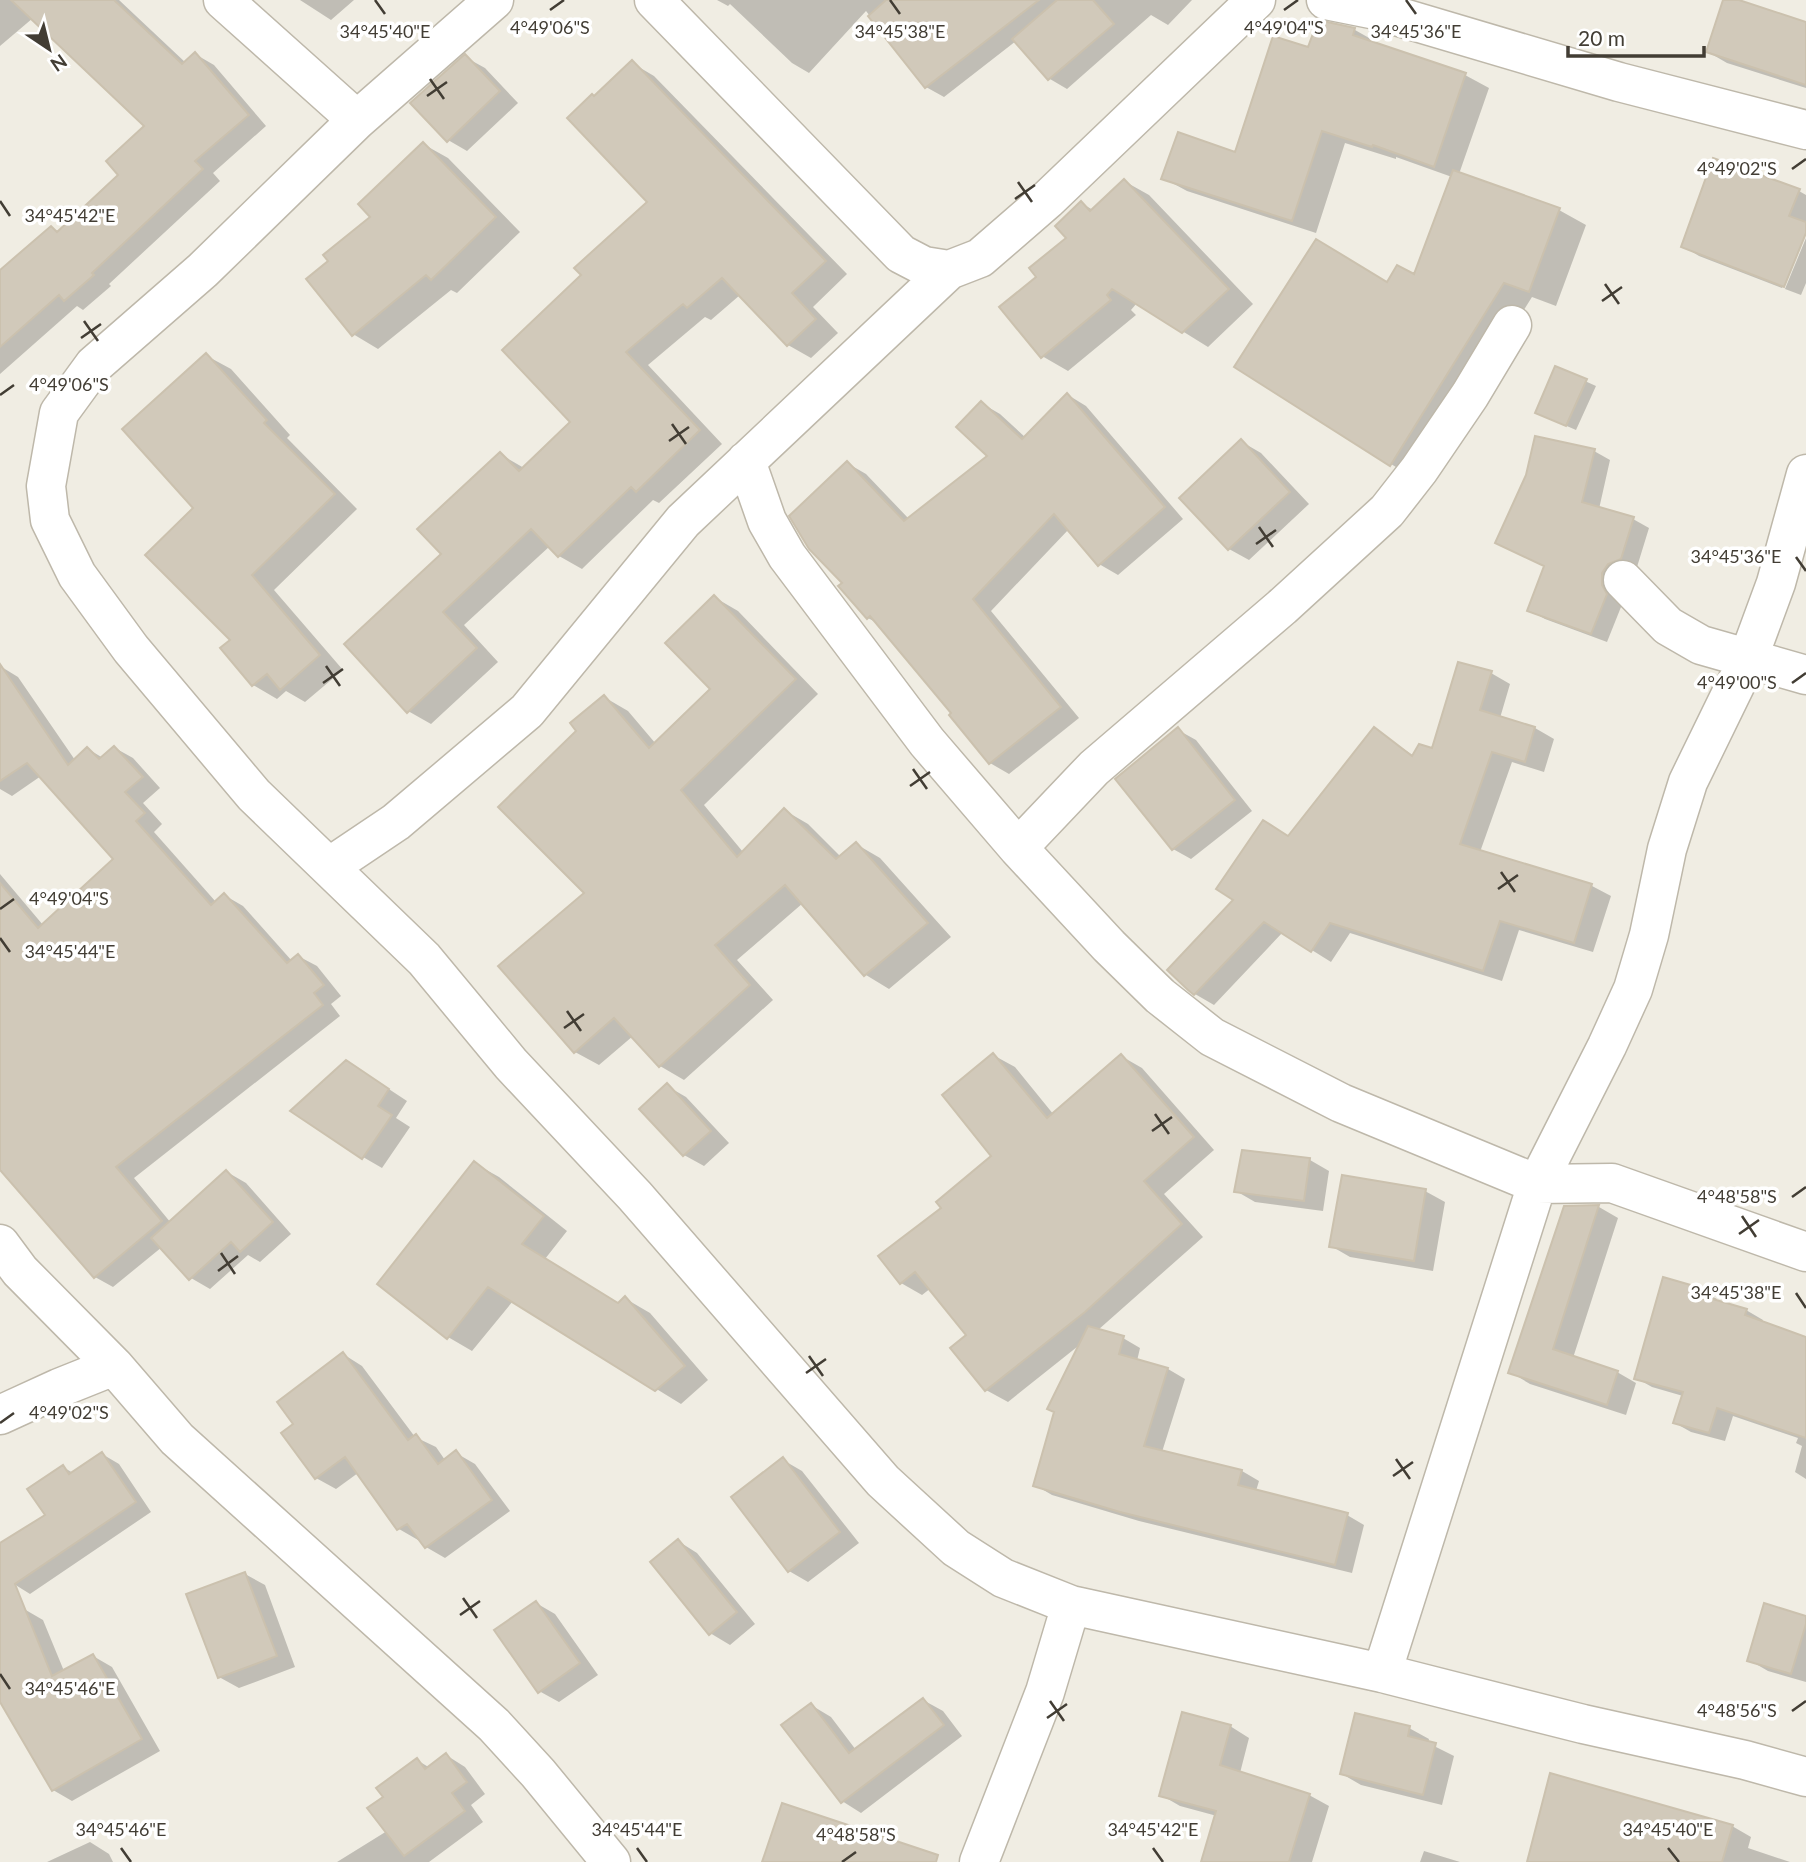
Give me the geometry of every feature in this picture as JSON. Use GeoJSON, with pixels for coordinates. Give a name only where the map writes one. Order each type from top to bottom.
{"type":"FeatureCollection","features":[{"type":"Feature","properties":{"kind":"street"},"geometry":{"type":"LineString","coordinates":[[223,0],[357,120]]}},
{"type":"Feature","properties":{"kind":"street"},"geometry":{"type":"LineString","coordinates":[[494,0],[357,120],[203,270],[94,365],[59,413],[46,486],[50,520],[76,575],[131,649],[254,795],[424,959],[511,1064],[635,1196],[883,1481],[956,1548],[1003,1578],[1070,1605],[1382,1673],[1806,1777]]}},
{"type":"Feature","properties":{"kind":"street"},"geometry":{"type":"LineString","coordinates":[[654,0],[901,254],[924,266],[949,270]]}},
{"type":"Feature","properties":{"kind":"street"},"geometry":{"type":"LineString","coordinates":[[329,867],[396,822],[527,711],[683,521],[949,270],[980,258],[1047,200],[1256,0]]}},
{"type":"Feature","properties":{"kind":"street"},"geometry":{"type":"LineString","coordinates":[[1325,0],[1376,10],[1619,82],[1806,130]]}},
{"type":"Feature","properties":{"kind":"street"},"geometry":{"type":"LineString","coordinates":[[1018,848],[1094,768],[1282,607],[1387,511],[1419,470],[1513,326]]}},
{"type":"Feature","properties":{"kind":"street"},"geometry":{"type":"LineString","coordinates":[[746,461],[767,521],[787,556],[927,742],[1018,848],[1109,946],[1160,996],[1212,1037],[1341,1103],[1537,1184],[1612,1183],[1806,1252]]}},
{"type":"Feature","properties":{"kind":"street"},"geometry":{"type":"LineString","coordinates":[[1382,1673],[1537,1184],[1633,989],[1649,935],[1667,849],[1688,782],[1748,659],[1776,583],[1806,474]]}},
{"type":"Feature","properties":{"kind":"street"},"geometry":{"type":"LineString","coordinates":[[1623,580],[1668,626],[1701,645],[1806,675]]}},
{"type":"Feature","properties":{"kind":"street"},"geometry":{"type":"LineString","coordinates":[[0,1244],[20,1271],[114,1366],[177,1439],[494,1725],[538,1773],[611,1862]]}},
{"type":"Feature","properties":{"kind":"street"},"geometry":{"type":"LineString","coordinates":[[0,1415],[114,1366]]}},
{"type":"Feature","properties":{"kind":"street"},"geometry":{"type":"LineString","coordinates":[[979,1862],[1045,1692],[1070,1605]]}},
{"type":"Feature","properties":{"kind":"building"},"geometry":{"type":"Polygon","coordinates":[[[11,0],[114,0],[182,64],[195,52],[249,115],[195,161],[203,169],[92,273],[94,275],[64,301],[59,295],[0,347],[0,270],[51,226],[57,232],[118,175],[106,161],[144,126],[11,0]]]}},
{"type":"Feature","properties":{"kind":"building"},"geometry":{"type":"Polygon","coordinates":[[[886,0],[1039,0],[925,88],[868,16],[886,0]]]}},
{"type":"Feature","properties":{"kind":"building"},"geometry":{"type":"Polygon","coordinates":[[[1057,0],[1093,0],[1114,24],[1048,80],[1012,39],[1057,0]]]}},
{"type":"Feature","properties":{"kind":"building"},"geometry":{"type":"Polygon","coordinates":[[[1723,0],[1739,0],[1806,22],[1806,85],[1706,52],[1723,0]]]}},
{"type":"Feature","properties":{"kind":"building"},"geometry":{"type":"Polygon","coordinates":[[[1318,20],[1355,28],[1353,35],[1466,73],[1434,167],[1373,145],[1372,147],[1322,131],[1292,221],[1161,179],[1178,132],[1235,152],[1273,36],[1308,47],[1318,20]]]}},
{"type":"Feature","properties":{"kind":"building"},"geometry":{"type":"Polygon","coordinates":[[[465,54],[500,91],[447,142],[410,103],[465,54]]]}},
{"type":"Feature","properties":{"kind":"building"},"geometry":{"type":"Polygon","coordinates":[[[632,60],[826,261],[792,293],[816,319],[787,346],[722,278],[687,308],[683,304],[626,352],[700,430],[636,492],[631,487],[558,557],[531,529],[443,612],[477,648],[407,713],[344,644],[441,554],[417,529],[500,452],[519,471],[570,422],[502,350],[581,275],[574,268],[647,202],[567,118],[632,60]]]}},
{"type":"Feature","properties":{"kind":"building"},"geometry":{"type":"Polygon","coordinates":[[[423,142],[496,217],[431,280],[426,275],[352,336],[306,279],[328,261],[323,255],[370,217],[358,204],[423,142]]]}},
{"type":"Feature","properties":{"kind":"building"},"geometry":{"type":"Polygon","coordinates":[[[1713,158],[1800,189],[1789,216],[1806,222],[1806,233],[1784,287],[1681,247],[1713,158]]]}},
{"type":"Feature","properties":{"kind":"building"},"geometry":{"type":"Polygon","coordinates":[[[1453,170],[1560,208],[1529,292],[1504,283],[1390,466],[1234,367],[1316,239],[1387,282],[1397,265],[1414,274],[1453,170]]]}},
{"type":"Feature","properties":{"kind":"building"},"geometry":{"type":"Polygon","coordinates":[[[1124,179],[1229,289],[1182,333],[1112,289],[1107,295],[1111,300],[1041,358],[999,307],[1036,277],[1029,268],[1066,238],[1055,226],[1081,201],[1090,211],[1124,179]]]}},
{"type":"Feature","properties":{"kind":"building"},"geometry":{"type":"Polygon","coordinates":[[[206,353],[267,420],[264,423],[335,494],[252,575],[320,655],[280,690],[267,674],[252,686],[220,648],[230,640],[145,555],[193,508],[122,429],[206,353]]]}},
{"type":"Feature","properties":{"kind":"building"},"geometry":{"type":"Polygon","coordinates":[[[1555,366],[1587,379],[1566,426],[1535,413],[1555,366]]]}},
{"type":"Feature","properties":{"kind":"building"},"geometry":{"type":"Polygon","coordinates":[[[1067,393],[1165,507],[1098,566],[1054,514],[973,599],[1061,707],[989,764],[949,715],[951,713],[870,616],[867,619],[838,586],[842,583],[809,549],[789,516],[847,461],[904,521],[987,456],[956,427],[981,401],[1022,439],[1067,393]]]}},
{"type":"Feature","properties":{"kind":"building"},"geometry":{"type":"Polygon","coordinates":[[[1535,436],[1595,449],[1582,502],[1634,517],[1621,559],[1608,564],[1602,573],[1602,585],[1607,594],[1591,634],[1527,611],[1544,566],[1495,543],[1526,475],[1535,436]]]}},
{"type":"Feature","properties":{"kind":"building"},"geometry":{"type":"Polygon","coordinates":[[[1241,439],[1290,492],[1228,550],[1179,498],[1241,439]]]}},
{"type":"Feature","properties":{"kind":"building"},"geometry":{"type":"Polygon","coordinates":[[[714,595],[796,679],[681,790],[737,857],[784,808],[836,859],[856,842],[928,923],[864,976],[785,885],[715,945],[750,985],[659,1067],[614,1018],[574,1053],[498,966],[584,893],[498,807],[576,731],[570,723],[604,695],[649,748],[710,689],[665,643],[714,595]]]}},
{"type":"Feature","properties":{"kind":"building"},"geometry":{"type":"Polygon","coordinates":[[[1458,662],[1492,671],[1480,710],[1535,727],[1525,762],[1492,752],[1460,844],[1592,884],[1574,943],[1500,921],[1483,971],[1330,923],[1311,952],[1264,922],[1194,995],[1167,970],[1233,900],[1216,889],[1263,820],[1288,836],[1374,727],[1412,756],[1419,744],[1432,748],[1458,662]]]}},
{"type":"Feature","properties":{"kind":"building"},"geometry":{"type":"Polygon","coordinates":[[[0,664],[68,765],[87,747],[99,759],[114,746],[143,777],[125,792],[145,813],[136,821],[211,905],[224,893],[287,963],[298,954],[324,985],[314,993],[323,1005],[116,1167],[162,1221],[94,1278],[0,1170],[0,883],[38,928],[113,859],[27,763],[0,781],[0,664]]]}},
{"type":"Feature","properties":{"kind":"building"},"geometry":{"type":"Polygon","coordinates":[[[1178,727],[1235,800],[1172,850],[1115,779],[1178,727]]]}},
{"type":"Feature","properties":{"kind":"building"},"geometry":{"type":"Polygon","coordinates":[[[993,1053],[1047,1118],[1121,1054],[1194,1137],[1144,1181],[1182,1224],[1085,1312],[985,1391],[950,1348],[966,1335],[915,1272],[900,1284],[878,1256],[941,1208],[936,1202],[991,1156],[942,1095],[993,1053]]]}},
{"type":"Feature","properties":{"kind":"building"},"geometry":{"type":"Polygon","coordinates":[[[346,1060],[389,1089],[378,1106],[392,1115],[362,1159],[290,1111],[346,1060]]]}},
{"type":"Feature","properties":{"kind":"building"},"geometry":{"type":"Polygon","coordinates":[[[667,1083],[711,1131],[683,1156],[639,1109],[667,1083]]]}},
{"type":"Feature","properties":{"kind":"building"},"geometry":{"type":"Polygon","coordinates":[[[1242,1150],[1310,1158],[1304,1201],[1234,1192],[1242,1150]]]}},
{"type":"Feature","properties":{"kind":"building"},"geometry":{"type":"Polygon","coordinates":[[[474,1161],[544,1216],[522,1244],[618,1303],[625,1296],[685,1366],[655,1391],[488,1287],[447,1339],[377,1284],[474,1161]]]}},
{"type":"Feature","properties":{"kind":"building"},"geometry":{"type":"Polygon","coordinates":[[[226,1170],[273,1222],[240,1252],[231,1242],[189,1280],[151,1238],[226,1170]]]}},
{"type":"Feature","properties":{"kind":"building"},"geometry":{"type":"Polygon","coordinates":[[[1342,1175],[1426,1189],[1414,1261],[1329,1247],[1342,1175]]]}},
{"type":"Feature","properties":{"kind":"building"},"geometry":{"type":"Polygon","coordinates":[[[1599,1205],[1553,1349],[1618,1371],[1607,1405],[1508,1373],[1564,1206],[1599,1205]]]}},
{"type":"Feature","properties":{"kind":"building"},"geometry":{"type":"Polygon","coordinates":[[[1663,1277],[1701,1288],[1699,1295],[1747,1309],[1745,1315],[1806,1337],[1806,1438],[1717,1408],[1709,1433],[1673,1423],[1683,1392],[1634,1379],[1663,1277]]]}},
{"type":"Feature","properties":{"kind":"building"},"geometry":{"type":"Polygon","coordinates":[[[1088,1326],[1124,1336],[1119,1354],[1168,1368],[1144,1446],[1242,1470],[1238,1485],[1348,1513],[1335,1565],[1120,1512],[1033,1486],[1054,1412],[1047,1409],[1088,1326]]]}},
{"type":"Feature","properties":{"kind":"building"},"geometry":{"type":"Polygon","coordinates":[[[343,1352],[408,1440],[416,1434],[438,1464],[456,1450],[492,1500],[425,1548],[407,1524],[397,1530],[345,1457],[315,1479],[281,1433],[293,1424],[277,1402],[343,1352]]]}},
{"type":"Feature","properties":{"kind":"building"},"geometry":{"type":"Polygon","coordinates":[[[102,1452],[136,1502],[15,1584],[52,1676],[93,1654],[142,1739],[52,1791],[0,1702],[0,1543],[45,1515],[27,1489],[63,1465],[69,1474],[102,1452]]]}},
{"type":"Feature","properties":{"kind":"building"},"geometry":{"type":"Polygon","coordinates":[[[783,1457],[840,1532],[788,1572],[731,1497],[783,1457]]]}},
{"type":"Feature","properties":{"kind":"building"},"geometry":{"type":"Polygon","coordinates":[[[678,1539],[737,1612],[709,1635],[650,1562],[678,1539]]]}},
{"type":"Feature","properties":{"kind":"building"},"geometry":{"type":"Polygon","coordinates":[[[245,1572],[277,1656],[218,1678],[186,1594],[245,1572]]]}},
{"type":"Feature","properties":{"kind":"building"},"geometry":{"type":"Polygon","coordinates":[[[536,1601],[580,1663],[538,1693],[494,1630],[536,1601]]]}},
{"type":"Feature","properties":{"kind":"building"},"geometry":{"type":"Polygon","coordinates":[[[1764,1603],[1806,1616],[1791,1674],[1747,1661],[1764,1603]]]}},
{"type":"Feature","properties":{"kind":"building"},"geometry":{"type":"Polygon","coordinates":[[[923,1698],[944,1725],[841,1803],[781,1725],[811,1703],[849,1753],[923,1698]]]}},
{"type":"Feature","properties":{"kind":"building"},"geometry":{"type":"Polygon","coordinates":[[[1182,1712],[1231,1725],[1220,1765],[1310,1794],[1289,1862],[1201,1862],[1216,1811],[1159,1796],[1182,1712]]]}},
{"type":"Feature","properties":{"kind":"building"},"geometry":{"type":"Polygon","coordinates":[[[1355,1713],[1410,1726],[1408,1736],[1436,1743],[1423,1795],[1340,1774],[1355,1713]]]}},
{"type":"Feature","properties":{"kind":"building"},"geometry":{"type":"Polygon","coordinates":[[[446,1753],[467,1782],[452,1793],[465,1811],[404,1856],[367,1808],[383,1797],[376,1788],[417,1758],[425,1769],[446,1753]]]}},
{"type":"Feature","properties":{"kind":"building"},"geometry":{"type":"Polygon","coordinates":[[[1550,1773],[1733,1825],[1722,1862],[1527,1862],[1550,1773]]]}},
{"type":"Feature","properties":{"kind":"building"},"geometry":{"type":"Polygon","coordinates":[[[782,1803],[938,1855],[936,1862],[762,1862],[782,1803]]]}}]}
